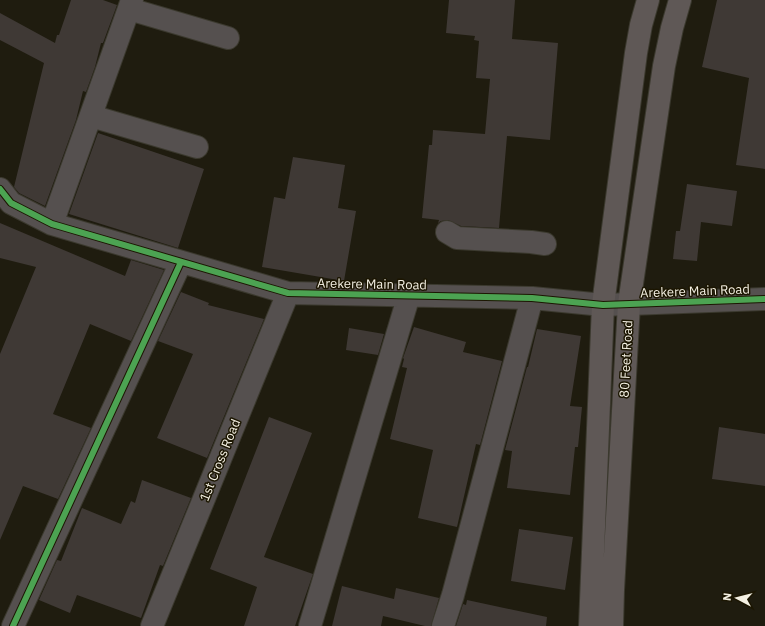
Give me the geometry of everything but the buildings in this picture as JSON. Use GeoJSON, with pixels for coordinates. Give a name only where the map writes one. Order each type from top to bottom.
{"type":"FeatureCollection","features":[{"type":"Feature","properties":{"kind":"main road"},"geometry":{"type":"LineString","coordinates":[[646,5],[678,9]]}},
{"type":"Feature","properties":{"kind":"main road","name":"80 Feet Road"},"geometry":{"type":"LineString","coordinates":[[590,626],[603,305],[636,53],[646,5]]}},
{"type":"Feature","properties":{"kind":"main road","name":"80 Feet Road"},"geometry":{"type":"LineString","coordinates":[[612,626],[612,590],[630,304],[664,66],[678,9]]}},
{"type":"Feature","properties":{"kind":"street"},"geometry":{"type":"LineString","coordinates":[[52,224],[131,4],[228,38]]}},
{"type":"Feature","properties":{"kind":"street"},"geometry":{"type":"LineString","coordinates":[[90,116],[197,147]]}},
{"type":"Feature","properties":{"kind":"street","name":"Arekere Main Road"},"geometry":{"type":"LineString","coordinates":[[0,189],[11,203],[52,224],[288,293],[532,298],[603,305],[765,299]]}},
{"type":"Feature","properties":{"kind":"street"},"geometry":{"type":"LineString","coordinates":[[447,232],[457,238],[545,244]]}},
{"type":"Feature","properties":{"kind":"street"},"geometry":{"type":"LineString","coordinates":[[13,626],[181,262]]}},
{"type":"Feature","properties":{"kind":"street","name":"1st Cross Road"},"geometry":{"type":"LineString","coordinates":[[152,626],[288,293]]}},
{"type":"Feature","properties":{"kind":"street"},"geometry":{"type":"LineString","coordinates":[[310,626],[409,295]]}},
{"type":"Feature","properties":{"kind":"street"},"geometry":{"type":"LineString","coordinates":[[443,626],[455,587],[532,298]]}},
{"type":"Feature","properties":{"kind":"cycle path"},"geometry":{"type":"LineString","coordinates":[[0,189],[11,203],[52,224],[288,293],[532,298],[603,305],[765,299]]}},
{"type":"Feature","properties":{"kind":"cycle path"},"geometry":{"type":"LineString","coordinates":[[13,626],[181,262]]}}]}
